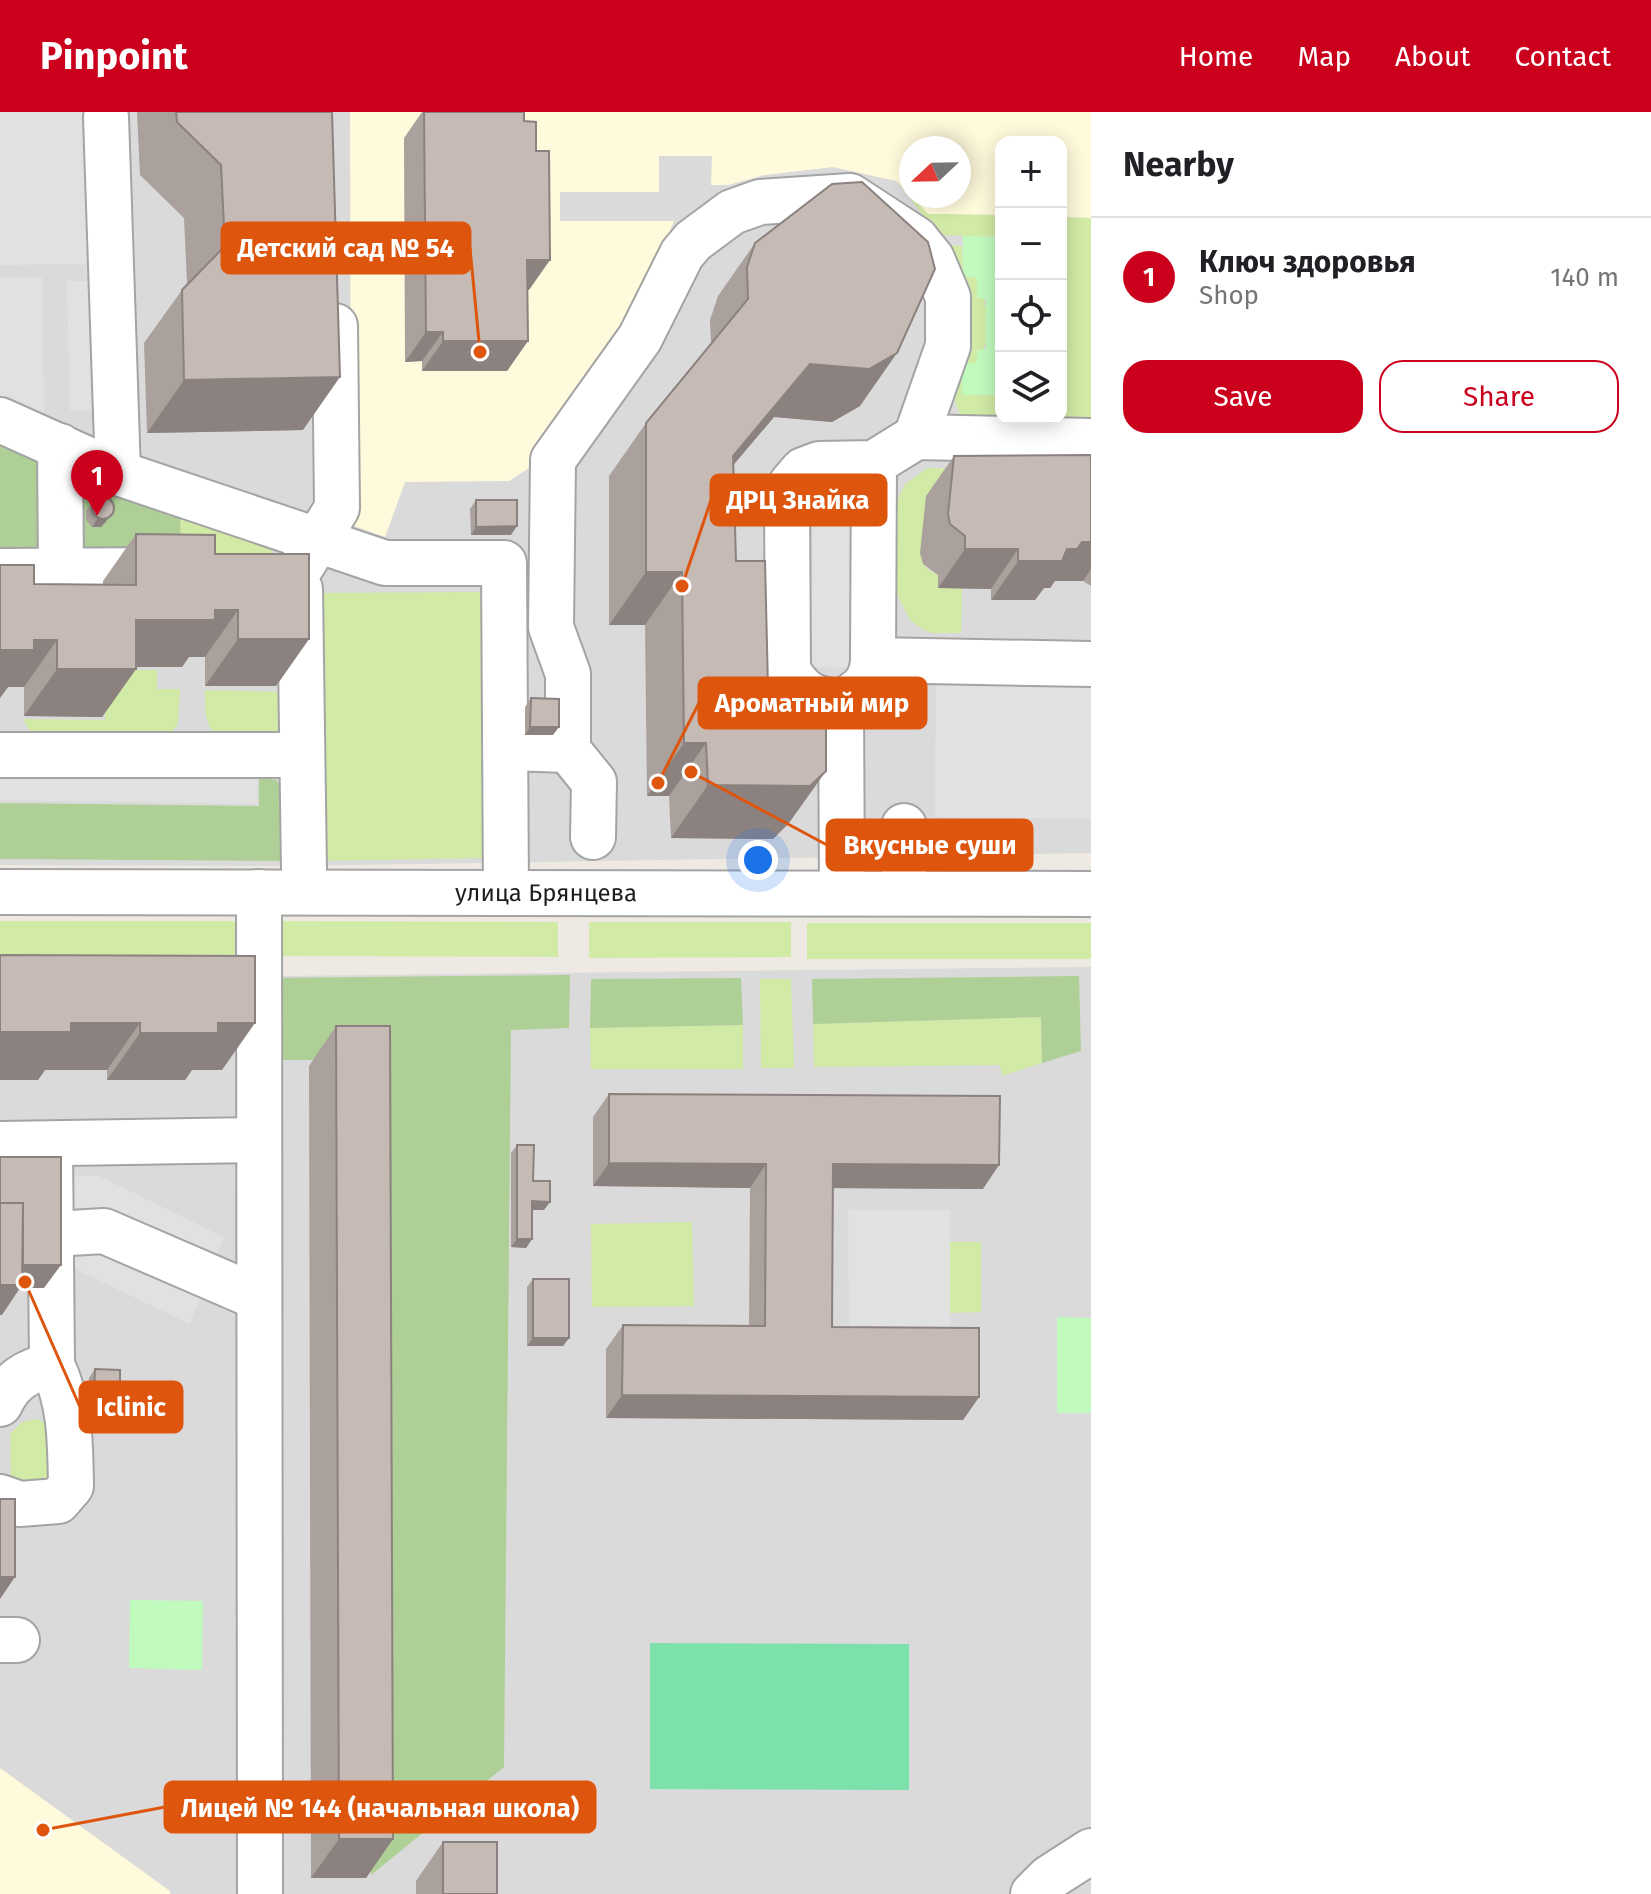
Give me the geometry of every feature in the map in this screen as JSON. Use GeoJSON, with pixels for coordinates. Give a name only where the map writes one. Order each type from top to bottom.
{"type":"FeatureCollection","features":[{"type":"Feature","properties":{"kind":"street"},"geometry":{"type":"LineString","coordinates":[[106,117],[118,473]]}},
{"type":"Feature","properties":{"kind":"street"},"geometry":{"type":"LineString","coordinates":[[593,837],[594,782],[568,750],[568,674],[551,627],[553,460],[640,338],[682,254],[693,241],[732,212],[760,202],[850,196],[916,239],[932,259],[948,297],[948,346],[916,437]]}},
{"type":"Feature","properties":{"kind":"street"},"geometry":{"type":"LineString","coordinates":[[304,871],[295,559],[337,508],[334,284]]}},
{"type":"Feature","properties":{"kind":"street"},"geometry":{"type":"LineString","coordinates":[[0,420],[295,559],[504,563],[506,892]]}},
{"type":"Feature","properties":{"kind":"street"},"geometry":{"type":"LineString","coordinates":[[874,463],[872,673],[861,690],[841,702],[817,700],[799,688],[788,670],[787,500],[791,484],[803,470],[819,464],[874,463],[916,437],[1091,441]]}},
{"type":"Feature","properties":{"kind":"street"},"geometry":{"type":"LineString","coordinates":[[60,446],[61,570]]}},
{"type":"Feature","properties":{"kind":"street"},"geometry":{"type":"LineString","coordinates":[[0,571],[204,569]]}},
{"type":"Feature","properties":{"kind":"street"},"geometry":{"type":"LineString","coordinates":[[873,660],[1091,664]]}},
{"type":"Feature","properties":{"kind":"street"},"geometry":{"type":"LineString","coordinates":[[841,702],[842,893]]}},
{"type":"Feature","properties":{"kind":"street"},"geometry":{"type":"LineString","coordinates":[[506,748],[568,750]]}},
{"type":"Feature","properties":{"kind":"street"},"geometry":{"type":"LineString","coordinates":[[0,755],[302,755]]}},
{"type":"Feature","properties":{"kind":"street"},"geometry":{"type":"LineString","coordinates":[[904,826],[904,893]]}},
{"type":"Feature","properties":{"kind":"street","name":"улица Брянцева"},"geometry":{"type":"LineString","coordinates":[[0,892],[1091,894]]}},
{"type":"Feature","properties":{"kind":"street"},"geometry":{"type":"LineString","coordinates":[[259,892],[260,1894]]}},
{"type":"Feature","properties":{"kind":"street"},"geometry":{"type":"LineString","coordinates":[[0,1144],[259,1140]]}},
{"type":"Feature","properties":{"kind":"street"},"geometry":{"type":"LineString","coordinates":[[0,1497],[20,1504],[58,1501],[71,1486],[70,1418],[64,1391],[52,1365],[50,1145]]}},
{"type":"Feature","properties":{"kind":"street"},"geometry":{"type":"LineString","coordinates":[[53,1234],[104,1231],[259,1298]]}},
{"type":"Feature","properties":{"kind":"street"},"geometry":{"type":"LineString","coordinates":[[0,1404],[8,1385],[33,1369],[52,1365]]}},
{"type":"Feature","properties":{"kind":"street"},"geometry":{"type":"LineString","coordinates":[[1033,1894],[1049,1878],[1091,1851]]}},
{"type":"Feature","properties":{"kind":"shaded area"},"geometry":{"type":"Polygon","coordinates":[[[0,112],[559,112],[658,191],[659,156],[713,156],[712,185],[833,167],[897,181],[899,208],[922,208],[928,214],[995,215],[995,424],[1067,424],[1067,217],[1091,218],[1091,853],[292,866],[0,865],[0,112]]]}},
{"type":"Feature","properties":{"kind":"shaded area"},"geometry":{"type":"Polygon","coordinates":[[[0,112],[92,112],[94,264],[0,265],[0,112]]]}},
{"type":"Feature","properties":{"kind":"shaded area"},"geometry":{"type":"Polygon","coordinates":[[[350,112],[1091,112],[1091,218],[1067,217],[1067,136],[995,136],[995,215],[928,214],[922,208],[971,208],[971,136],[899,136],[899,184],[833,167],[764,175],[728,185],[711,185],[712,156],[659,156],[659,192],[560,192],[560,221],[674,221],[638,310],[529,468],[509,481],[405,482],[385,537],[351,525],[350,112]]]}},
{"type":"Feature","properties":{"kind":"shaded area"},"geometry":{"type":"Polygon","coordinates":[[[42,277],[44,418],[0,398],[0,278],[42,277]]]}},
{"type":"Feature","properties":{"kind":"shaded area"},"geometry":{"type":"Polygon","coordinates":[[[67,281],[93,281],[96,410],[70,411],[67,281]]]}},
{"type":"Feature","properties":{"kind":"shaded area"},"geometry":{"type":"Polygon","coordinates":[[[813,524],[866,525],[863,668],[810,667],[813,524]]]}},
{"type":"Feature","properties":{"kind":"shaded area"},"geometry":{"type":"Polygon","coordinates":[[[936,668],[1091,670],[1091,819],[935,817],[936,668]]]}},
{"type":"Feature","properties":{"kind":"shaded area"},"geometry":{"type":"Polygon","coordinates":[[[0,775],[257,778],[257,804],[0,800],[0,775]]]}},
{"type":"Feature","properties":{"kind":"shaded area"},"geometry":{"type":"Polygon","coordinates":[[[1091,967],[1091,1894],[0,1894],[0,979],[1091,967]]]}},
{"type":"Feature","properties":{"kind":"shaded area"},"geometry":{"type":"Polygon","coordinates":[[[59,1175],[99,1176],[224,1237],[190,1324],[60,1262],[59,1175]]]}},
{"type":"Feature","properties":{"kind":"shaded area"},"geometry":{"type":"Polygon","coordinates":[[[848,1210],[950,1210],[950,1334],[849,1334],[848,1210]]]}},
{"type":"Feature","properties":{"kind":"shaded area"},"geometry":{"type":"Polygon","coordinates":[[[0,1768],[170,1891],[170,1894],[0,1894],[0,1768]]]}},
{"type":"Feature","properties":{"kind":"green space"},"geometry":{"type":"Polygon","coordinates":[[[918,208],[922,208],[928,214],[995,215],[995,237],[938,235],[918,208]]]}},
{"type":"Feature","properties":{"kind":"green space"},"geometry":{"type":"Polygon","coordinates":[[[1067,217],[1091,218],[1091,428],[1026,424],[1067,424],[1067,217]]]}},
{"type":"Feature","properties":{"kind":"green space"},"geometry":{"type":"Polygon","coordinates":[[[963,236],[995,237],[995,395],[962,395],[962,364],[977,363],[977,350],[986,349],[986,299],[977,298],[977,277],[963,276],[963,236]]]}},
{"type":"Feature","properties":{"kind":"green space"},"geometry":{"type":"Polygon","coordinates":[[[942,244],[962,246],[963,276],[977,277],[981,288],[987,332],[977,364],[956,364],[942,244]]]}},
{"type":"Feature","properties":{"kind":"green space"},"geometry":{"type":"Polygon","coordinates":[[[954,379],[962,379],[962,394],[995,395],[995,422],[962,420],[952,393],[954,379]]]}},
{"type":"Feature","properties":{"kind":"green space"},"geometry":{"type":"Polygon","coordinates":[[[0,435],[180,503],[181,560],[0,561],[0,435]]]}},
{"type":"Feature","properties":{"kind":"green space"},"geometry":{"type":"Polygon","coordinates":[[[928,468],[981,469],[926,496],[923,564],[962,588],[961,633],[931,633],[921,628],[910,620],[896,592],[897,501],[905,484],[928,468]]]}},
{"type":"Feature","properties":{"kind":"green space"},"geometry":{"type":"Polygon","coordinates":[[[180,503],[275,547],[268,559],[181,560],[180,503]]]}},
{"type":"Feature","properties":{"kind":"green space"},"geometry":{"type":"Polygon","coordinates":[[[485,592],[486,858],[315,861],[313,593],[485,592]]]}},
{"type":"Feature","properties":{"kind":"green space"},"geometry":{"type":"Polygon","coordinates":[[[106,670],[157,670],[157,689],[180,689],[178,724],[170,734],[31,733],[23,719],[105,720],[106,670]]]}},
{"type":"Feature","properties":{"kind":"green space"},"geometry":{"type":"Polygon","coordinates":[[[205,690],[283,692],[281,735],[219,739],[208,722],[205,690]]]}},
{"type":"Feature","properties":{"kind":"green space"},"geometry":{"type":"Polygon","coordinates":[[[259,778],[276,780],[282,787],[286,861],[0,859],[0,803],[259,806],[259,778]]]}},
{"type":"Feature","properties":{"kind":"green space"},"geometry":{"type":"Polygon","coordinates":[[[0,921],[240,921],[241,957],[0,957],[0,921]]]}},
{"type":"Feature","properties":{"kind":"green space"},"geometry":{"type":"Polygon","coordinates":[[[274,921],[558,922],[558,957],[274,956],[274,921]]]}},
{"type":"Feature","properties":{"kind":"green space"},"geometry":{"type":"Polygon","coordinates":[[[589,922],[791,922],[791,957],[589,958],[589,922]]]}},
{"type":"Feature","properties":{"kind":"green space"},"geometry":{"type":"Polygon","coordinates":[[[807,923],[1091,923],[1091,959],[807,959],[807,923]]]}},
{"type":"Feature","properties":{"kind":"green space"},"geometry":{"type":"Polygon","coordinates":[[[570,975],[569,1028],[511,1030],[504,1767],[371,1875],[370,1060],[271,1060],[267,978],[570,975]]]}},
{"type":"Feature","properties":{"kind":"green space"},"geometry":{"type":"Polygon","coordinates":[[[1079,976],[1081,1051],[1042,1063],[1041,1017],[813,1024],[812,979],[1079,976]]]}},
{"type":"Feature","properties":{"kind":"green space"},"geometry":{"type":"Polygon","coordinates":[[[741,978],[743,1025],[590,1028],[591,979],[741,978]]]}},
{"type":"Feature","properties":{"kind":"green space"},"geometry":{"type":"Polygon","coordinates":[[[760,979],[791,979],[794,1068],[761,1068],[760,979]]]}},
{"type":"Feature","properties":{"kind":"green space"},"geometry":{"type":"Polygon","coordinates":[[[1041,1017],[1042,1063],[1002,1076],[1000,1065],[814,1067],[813,1024],[1041,1017]]]}},
{"type":"Feature","properties":{"kind":"green space"},"geometry":{"type":"Polygon","coordinates":[[[743,1025],[743,1069],[591,1069],[590,1028],[743,1025]]]}},
{"type":"Feature","properties":{"kind":"green space"},"geometry":{"type":"Polygon","coordinates":[[[692,1222],[694,1306],[592,1307],[591,1224],[692,1222]]]}},
{"type":"Feature","properties":{"kind":"green space"},"geometry":{"type":"Polygon","coordinates":[[[950,1242],[981,1242],[981,1312],[950,1313],[950,1242]]]}},
{"type":"Feature","properties":{"kind":"green space"},"geometry":{"type":"Polygon","coordinates":[[[1057,1317],[1091,1318],[1091,1413],[1057,1413],[1057,1317]]]}},
{"type":"Feature","properties":{"kind":"green space"},"geometry":{"type":"Polygon","coordinates":[[[38,1419],[48,1425],[53,1464],[49,1479],[33,1488],[11,1483],[10,1434],[22,1422],[38,1419]]]}},
{"type":"Feature","properties":{"kind":"green space"},"geometry":{"type":"Polygon","coordinates":[[[130,1600],[203,1601],[202,1670],[129,1668],[130,1600]]]}},
{"type":"Feature","properties":{"kind":"green space"},"geometry":{"type":"Polygon","coordinates":[[[650,1643],[909,1644],[909,1790],[650,1789],[650,1643]]]}},
{"type":"Feature","properties":{"kind":"building"},"geometry":{"type":"Polygon","coordinates":[[[176,112],[332,112],[340,377],[184,380],[182,290],[225,246],[221,165],[177,122],[176,112]]]}},
{"type":"Feature","properties":{"kind":"building"},"geometry":{"type":"Polygon","coordinates":[[[424,112],[524,112],[524,121],[536,122],[536,151],[549,151],[550,260],[527,260],[528,341],[443,341],[443,332],[426,332],[424,112]]]}},
{"type":"Feature","properties":{"kind":"building"},"geometry":{"type":"Polygon","coordinates":[[[862,182],[928,242],[935,269],[897,353],[869,369],[810,364],[733,456],[736,561],[765,561],[768,687],[826,687],[826,771],[810,786],[708,785],[706,743],[684,743],[682,572],[646,572],[646,423],[748,299],[747,267],[755,243],[832,184],[862,182]]]}},
{"type":"Feature","properties":{"kind":"building"},"geometry":{"type":"Polygon","coordinates":[[[1091,455],[1091,542],[1082,542],[1077,549],[1067,549],[1062,561],[1018,561],[1018,549],[965,549],[965,536],[950,524],[948,514],[954,456],[1091,455]]]}},
{"type":"Feature","properties":{"kind":"building"},"geometry":{"type":"Polygon","coordinates":[[[103,497],[111,500],[114,508],[111,516],[103,519],[95,516],[92,508],[95,500],[103,497]]]}},
{"type":"Feature","properties":{"kind":"building"},"geometry":{"type":"Polygon","coordinates":[[[476,500],[517,500],[517,526],[476,527],[476,500]]]}},
{"type":"Feature","properties":{"kind":"building"},"geometry":{"type":"Polygon","coordinates":[[[136,534],[215,535],[215,554],[309,554],[309,639],[238,639],[238,610],[215,610],[215,620],[136,620],[136,669],[57,669],[57,640],[34,640],[34,650],[0,650],[0,565],[34,565],[34,584],[136,585],[136,534]]]}},
{"type":"Feature","properties":{"kind":"building"},"geometry":{"type":"Polygon","coordinates":[[[531,698],[559,699],[559,727],[530,727],[531,698]]]}},
{"type":"Feature","properties":{"kind":"building"},"geometry":{"type":"Polygon","coordinates":[[[0,955],[255,956],[255,1023],[218,1023],[218,1033],[140,1033],[140,1023],[71,1023],[71,1032],[0,1032],[0,955]]]}},
{"type":"Feature","properties":{"kind":"building"},"geometry":{"type":"Polygon","coordinates":[[[336,1026],[390,1026],[393,1839],[339,1839],[336,1026]]]}},
{"type":"Feature","properties":{"kind":"building"},"geometry":{"type":"Polygon","coordinates":[[[609,1094],[1000,1096],[999,1165],[833,1164],[832,1327],[979,1328],[979,1397],[622,1395],[623,1325],[765,1326],[766,1164],[609,1163],[609,1094]]]}},
{"type":"Feature","properties":{"kind":"building"},"geometry":{"type":"Polygon","coordinates":[[[517,1145],[534,1145],[533,1181],[550,1181],[550,1202],[532,1201],[532,1239],[517,1239],[517,1145]]]}},
{"type":"Feature","properties":{"kind":"building"},"geometry":{"type":"Polygon","coordinates":[[[0,1157],[61,1157],[61,1265],[23,1265],[23,1203],[0,1203],[0,1157]]]}},
{"type":"Feature","properties":{"kind":"building"},"geometry":{"type":"Polygon","coordinates":[[[0,1203],[23,1203],[22,1285],[0,1285],[0,1203]]]}},
{"type":"Feature","properties":{"kind":"building"},"geometry":{"type":"Polygon","coordinates":[[[533,1279],[569,1279],[569,1338],[533,1338],[533,1279]]]}},
{"type":"Feature","properties":{"kind":"building"},"geometry":{"type":"Polygon","coordinates":[[[95,1369],[120,1370],[120,1397],[94,1396],[95,1369]]]}},
{"type":"Feature","properties":{"kind":"building"},"geometry":{"type":"Polygon","coordinates":[[[0,1499],[15,1499],[15,1577],[0,1577],[0,1499]]]}},
{"type":"Feature","properties":{"kind":"building"},"geometry":{"type":"Polygon","coordinates":[[[443,1842],[497,1842],[497,1894],[443,1894],[443,1842]]]}},
{"type":"Feature","properties":{"kind":"place","name":"Детский сад № 54"},"geometry":{"type":"Point","coordinates":[480,352]}},
{"type":"Feature","properties":{"kind":"place","name":"Ключ здоровья"},"geometry":{"type":"Point","coordinates":[97,516]}},
{"type":"Feature","properties":{"kind":"place","name":"ДРЦ Знайка"},"geometry":{"type":"Point","coordinates":[682,586]}},
{"type":"Feature","properties":{"kind":"place","name":"Вкусные суши"},"geometry":{"type":"Point","coordinates":[691,772]}},
{"type":"Feature","properties":{"kind":"place","name":"Ароматный мир"},"geometry":{"type":"Point","coordinates":[658,783]}},
{"type":"Feature","properties":{"kind":"place","name":"Iclinic"},"geometry":{"type":"Point","coordinates":[25,1282]}},
{"type":"Feature","properties":{"kind":"place","name":"Лицей № 144 (начальная школа)"},"geometry":{"type":"Point","coordinates":[43,1830]}}]}
